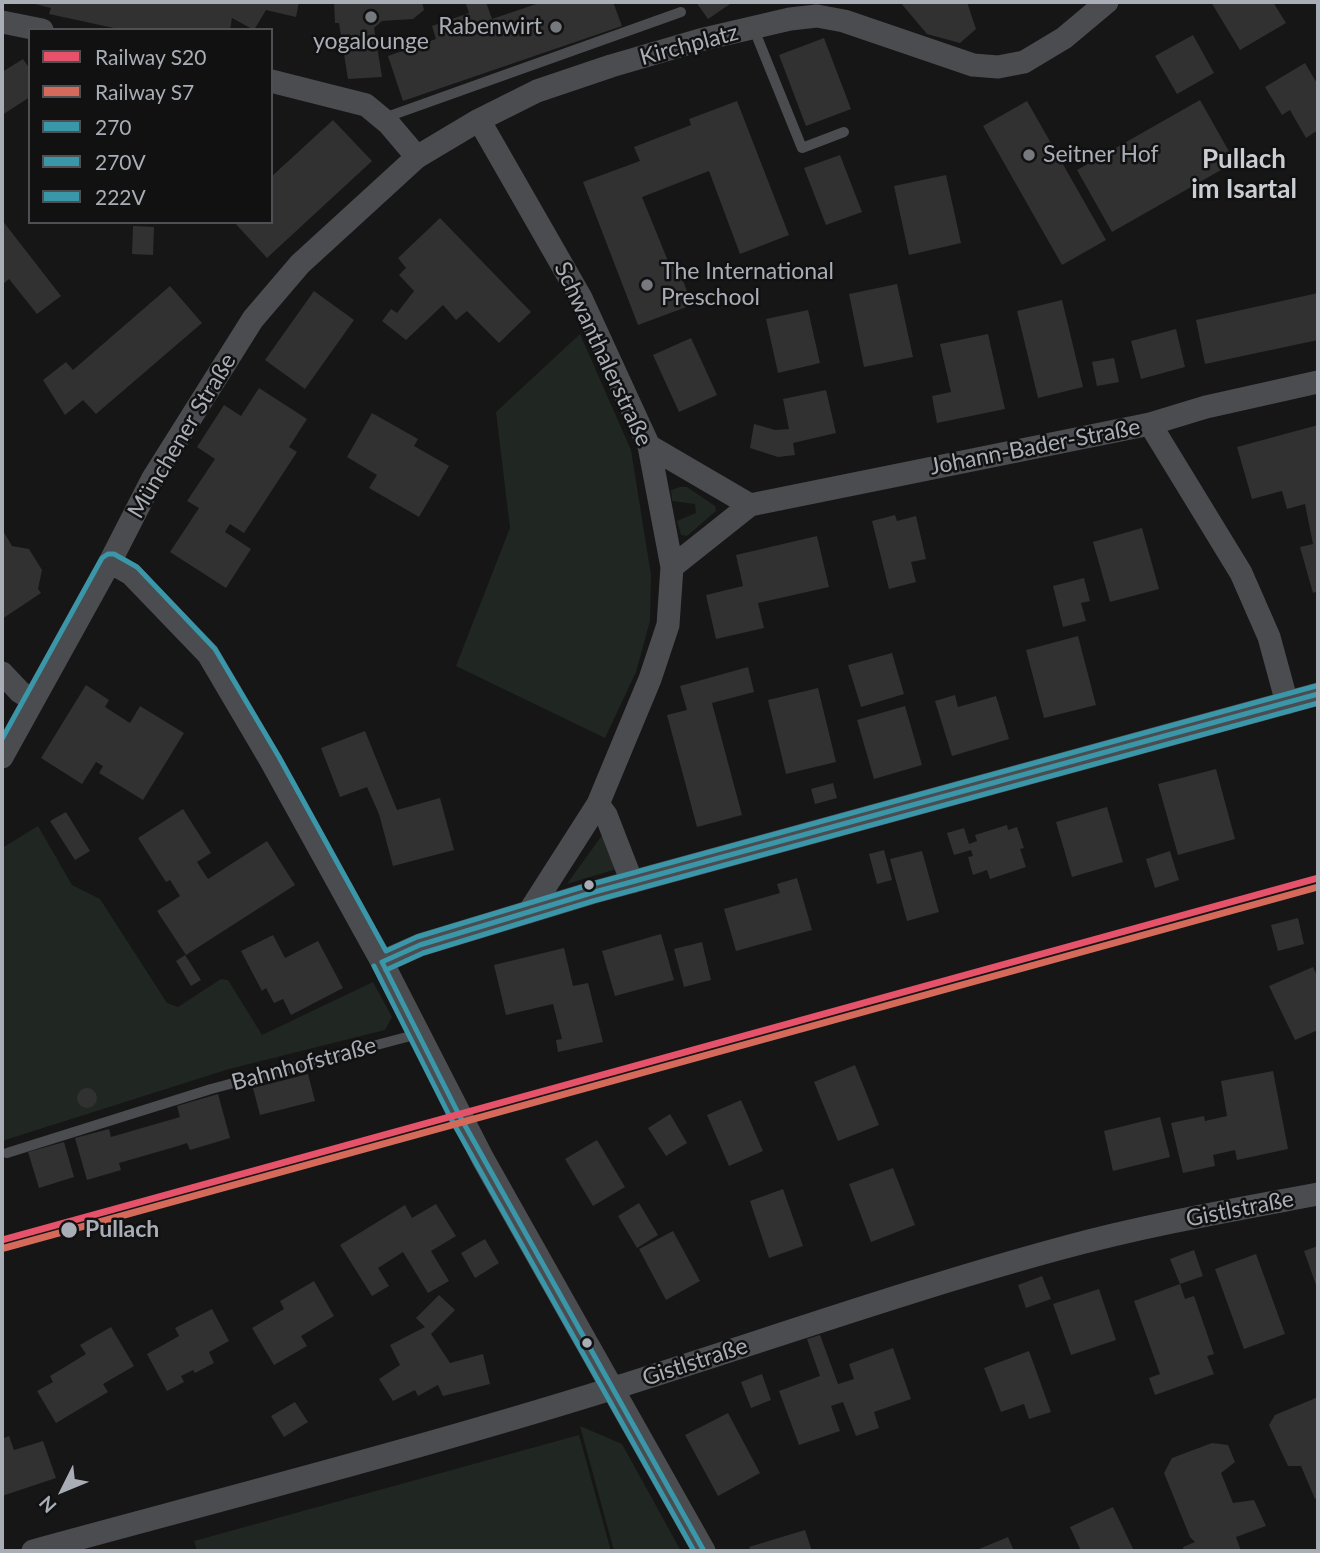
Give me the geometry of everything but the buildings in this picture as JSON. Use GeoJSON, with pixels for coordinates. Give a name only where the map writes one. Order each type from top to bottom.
{"type":"FeatureCollection","features":[{"type":"Feature","properties":{"kind":"street","name":"Kirchplatz"},"geometry":{"type":"LineString","coordinates":[[417,157],[479,120],[537,91],[611,66],[753,27],[817,16],[844,22],[973,65],[998,67],[1024,62],[1064,38],[1107,2]]}},
{"type":"Feature","properties":{"kind":"street"},"geometry":{"type":"LineString","coordinates":[[2,22],[32,28]]}},
{"type":"Feature","properties":{"kind":"street"},"geometry":{"type":"LineString","coordinates":[[273,82],[366,106],[383,119],[417,157]]}},
{"type":"Feature","properties":{"kind":"street","name":"Schwanthalerstraße"},"geometry":{"type":"LineString","coordinates":[[479,120],[581,298],[649,446],[672,567],[668,625],[650,680],[598,804],[529,912]]}},
{"type":"Feature","properties":{"kind":"street","name":"Münchener Straße"},"geometry":{"type":"LineString","coordinates":[[2,757],[110,562],[153,478],[253,319],[300,264],[417,157]]}},
{"type":"Feature","properties":{"kind":"street","name":"Johann-Bader-Straße"},"geometry":{"type":"LineString","coordinates":[[672,567],[750,505],[1150,424],[1206,407],[1318,382]]}},
{"type":"Feature","properties":{"kind":"street"},"geometry":{"type":"LineString","coordinates":[[1150,424],[1241,573],[1269,637],[1287,703]]}},
{"type":"Feature","properties":{"kind":"street"},"geometry":{"type":"LineString","coordinates":[[649,446],[750,505]]}},
{"type":"Feature","properties":{"kind":"street"},"geometry":{"type":"LineString","coordinates":[[110,562],[131,574],[208,654],[271,761],[382,962],[482,1159],[704,1551]]}},
{"type":"Feature","properties":{"kind":"street"},"geometry":{"type":"LineString","coordinates":[[2,673],[20,692],[33,700]]}},
{"type":"Feature","properties":{"kind":"street"},"geometry":{"type":"LineString","coordinates":[[382,962],[420,945],[529,912],[1318,694]]}},
{"type":"Feature","properties":{"kind":"street"},"geometry":{"type":"LineString","coordinates":[[598,804],[606,815],[632,883]]}},
{"type":"Feature","properties":{"kind":"street","name":"Gistlstraße"},"geometry":{"type":"LineString","coordinates":[[33,1551],[503,1421],[880,1301],[1065,1247],[1195,1217],[1318,1194]]}},
{"type":"Feature","properties":{"kind":"lane"},"geometry":{"type":"LineString","coordinates":[[383,119],[681,12]]}},
{"type":"Feature","properties":{"kind":"lane"},"geometry":{"type":"LineString","coordinates":[[753,27],[802,148],[844,132]]}},
{"type":"Feature","properties":{"kind":"lane","name":"Bahnhofstraße"},"geometry":{"type":"LineString","coordinates":[[7,1153],[211,1089],[418,1034]]}},
{"type":"Feature","properties":{"kind":"shaded area"},"geometry":{"type":"Polygon","coordinates":[[[580,334],[631,450],[651,575],[650,621],[636,672],[605,738],[456,666],[510,528],[496,412],[580,334]]]}},
{"type":"Feature","properties":{"kind":"shaded area"},"geometry":{"type":"Polygon","coordinates":[[[687,487],[715,506],[716,511],[687,536],[681,535],[677,521],[696,513],[695,504],[672,501],[671,490],[687,487]]]}},
{"type":"Feature","properties":{"kind":"shaded area"},"geometry":{"type":"Polygon","coordinates":[[[38,826],[72,885],[100,899],[167,1003],[178,1007],[221,979],[228,980],[262,1035],[373,982],[392,1017],[385,1030],[229,1069],[2,1141],[2,848],[38,826]]]}},
{"type":"Feature","properties":{"kind":"shaded area"},"geometry":{"type":"Polygon","coordinates":[[[605,831],[620,868],[567,884],[605,831]]]}},
{"type":"Feature","properties":{"kind":"shaded area"},"geometry":{"type":"Polygon","coordinates":[[[580,1426],[622,1444],[681,1551],[614,1551],[580,1426]]]}},
{"type":"Feature","properties":{"kind":"shaded area"},"geometry":{"type":"Polygon","coordinates":[[[579,1435],[611,1551],[197,1551],[194,1541],[579,1435]]]}},
{"type":"Feature","properties":{"kind":"rail line","name":"S20"},"geometry":{"type":"LineString","coordinates":[[2,1240],[1318,878]]}},
{"type":"Feature","properties":{"kind":"rail line","name":"S7"},"geometry":{"type":"LineString","coordinates":[[4,1248],[1318,887]]}},
{"type":"Feature","properties":{"kind":"transit line","name":"222V"},"geometry":{"type":"LineString","coordinates":[[2,739],[102,558],[114,554],[137,567],[215,649],[279,757],[386,951],[417,937],[589,885],[1316,686]]}},
{"type":"Feature","properties":{"kind":"transit line","name":"270"},"geometry":{"type":"LineString","coordinates":[[382,962],[420,945],[591,893],[1318,694]]}},
{"type":"Feature","properties":{"kind":"transit line","name":"270V"},"geometry":{"type":"LineString","coordinates":[[386,970],[423,953],[593,901],[1318,703]]}},
{"type":"Feature","properties":{"kind":"transit line","name":"270"},"geometry":{"type":"LineString","coordinates":[[382,962],[458,1113],[704,1551]]}},
{"type":"Feature","properties":{"kind":"transit line","name":"270V"},"geometry":{"type":"LineString","coordinates":[[374,966],[450,1117],[694,1551]]}},
{"type":"Feature","properties":{"kind":"place","name":"yogalounge"},"geometry":{"type":"Point","coordinates":[371,17]}},
{"type":"Feature","properties":{"kind":"place","name":"Rabenwirt"},"geometry":{"type":"Point","coordinates":[556,27]}},
{"type":"Feature","properties":{"kind":"place","name":"Seitner Hof"},"geometry":{"type":"Point","coordinates":[1029,155]}},
{"type":"Feature","properties":{"kind":"place","name":"The International Preschool"},"geometry":{"type":"Point","coordinates":[647,285]}},
{"type":"Feature","properties":{"kind":"place","name":"Pullach"},"geometry":{"type":"Point","coordinates":[69,1230]}},
{"type":"Feature","properties":{"kind":"district","name":"Pullach im Isartal"},"geometry":{"type":"Point","coordinates":[1244,175]}}]}
